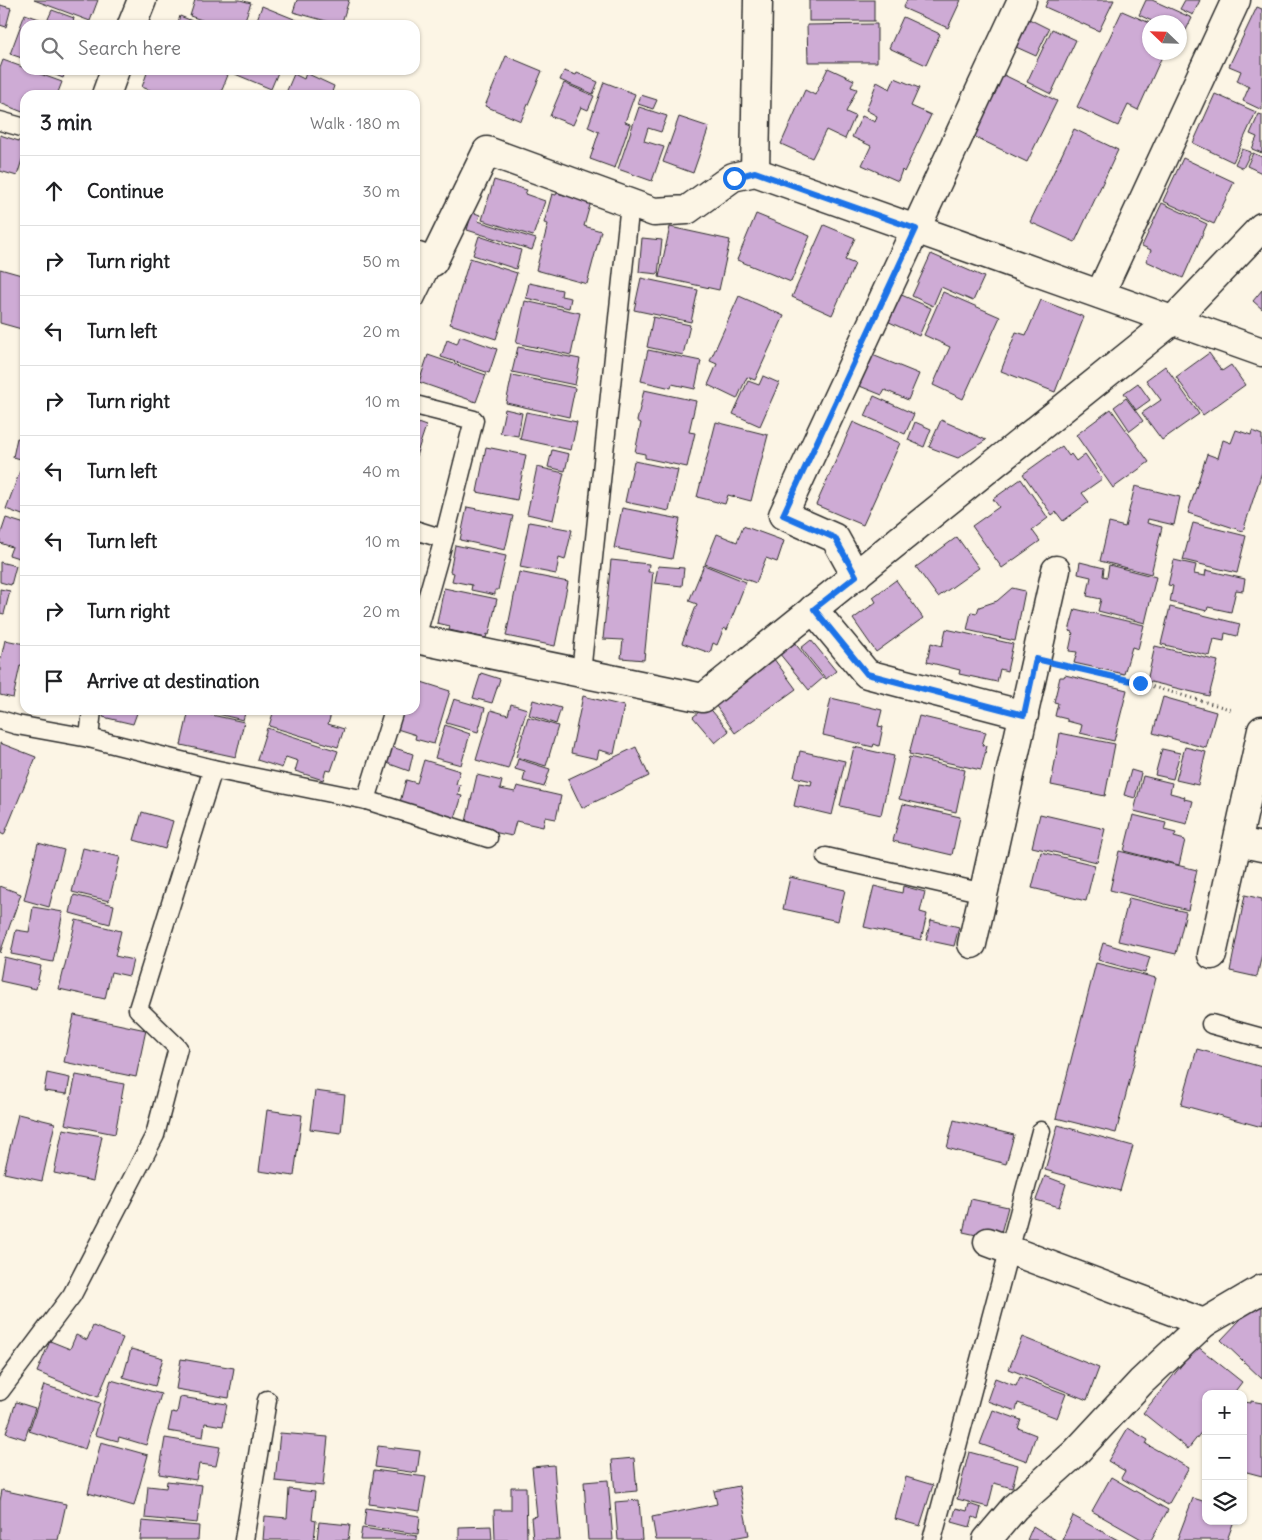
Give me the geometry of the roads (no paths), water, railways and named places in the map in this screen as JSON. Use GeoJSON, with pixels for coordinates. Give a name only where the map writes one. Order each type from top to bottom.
{"type":"FeatureCollection","features":[{"type":"Feature","properties":{"kind":"street"},"geometry":{"type":"LineString","coordinates":[[134,20],[142,0]]}},
{"type":"Feature","properties":{"kind":"street"},"geometry":{"type":"LineString","coordinates":[[755,172],[758,0]]}},
{"type":"Feature","properties":{"kind":"street"},"geometry":{"type":"LineString","coordinates":[[856,576],[835,538],[783,515],[1022,0]]}},
{"type":"Feature","properties":{"kind":"street"},"geometry":{"type":"LineString","coordinates":[[1100,294],[1236,0]]}},
{"type":"Feature","properties":{"kind":"street"},"geometry":{"type":"LineString","coordinates":[[108,90],[113,75]]}},
{"type":"Feature","properties":{"kind":"street"},"geometry":{"type":"LineString","coordinates":[[424,259],[486,151],[654,212],[687,210],[734,178],[755,172],[1262,352]]}},
{"type":"Feature","properties":{"kind":"street"},"geometry":{"type":"LineString","coordinates":[[420,641],[703,698],[1173,320],[1262,227]]}},
{"type":"Feature","properties":{"kind":"street"},"geometry":{"type":"LineString","coordinates":[[972,944],[1056,570]]}},
{"type":"Feature","properties":{"kind":"street"},"geometry":{"type":"LineString","coordinates":[[814,609],[867,674],[1024,715]]}},
{"type":"Feature","properties":{"kind":"street"},"geometry":{"type":"LineString","coordinates":[[1212,955],[1250,844],[1262,730]]}},
{"type":"Feature","properties":{"kind":"street"},"geometry":{"type":"LineString","coordinates":[[998,1246],[1204,1323]]}},
{"type":"Feature","properties":{"kind":"street"},"geometry":{"type":"LineString","coordinates":[[987,1540],[1015,1506],[1076,1453],[1141,1382],[1204,1323],[1262,1288]]}},
{"type":"Feature","properties":{"kind":"lane"},"geometry":{"type":"LineString","coordinates":[[0,121],[20,127]]}},
{"type":"Feature","properties":{"kind":"lane"},"geometry":{"type":"LineString","coordinates":[[581,673],[630,204]]}},
{"type":"Feature","properties":{"kind":"lane"},"geometry":{"type":"LineString","coordinates":[[420,277],[424,259]]}},
{"type":"Feature","properties":{"kind":"lane"},"geometry":{"type":"LineString","coordinates":[[420,406],[474,420],[444,539],[420,623]]}},
{"type":"Feature","properties":{"kind":"lane"},"geometry":{"type":"LineString","coordinates":[[420,532],[444,539]]}},
{"type":"Feature","properties":{"kind":"lane"},"geometry":{"type":"LineString","coordinates":[[89,738],[91,715]]}},
{"type":"Feature","properties":{"kind":"lane"},"geometry":{"type":"LineString","coordinates":[[366,800],[392,715]]}},
{"type":"Feature","properties":{"kind":"lane"},"geometry":{"type":"LineString","coordinates":[[0,720],[16,725],[89,738],[213,769],[366,800],[488,838]]}},
{"type":"Feature","properties":{"kind":"lane"},"geometry":{"type":"LineString","coordinates":[[0,1391],[72,1295],[155,1135],[178,1048],[138,1009],[213,769]]}},
{"type":"Feature","properties":{"kind":"lane"},"geometry":{"type":"LineString","coordinates":[[826,857],[984,893]]}},
{"type":"Feature","properties":{"kind":"lane"},"geometry":{"type":"LineString","coordinates":[[1211,1024],[1262,1038]]}},
{"type":"Feature","properties":{"kind":"lane"},"geometry":{"type":"LineString","coordinates":[[932,1540],[998,1246],[1041,1130]]}},
{"type":"Feature","properties":{"kind":"lane"},"geometry":{"type":"LineString","coordinates":[[244,1540],[266,1400]]}}]}
